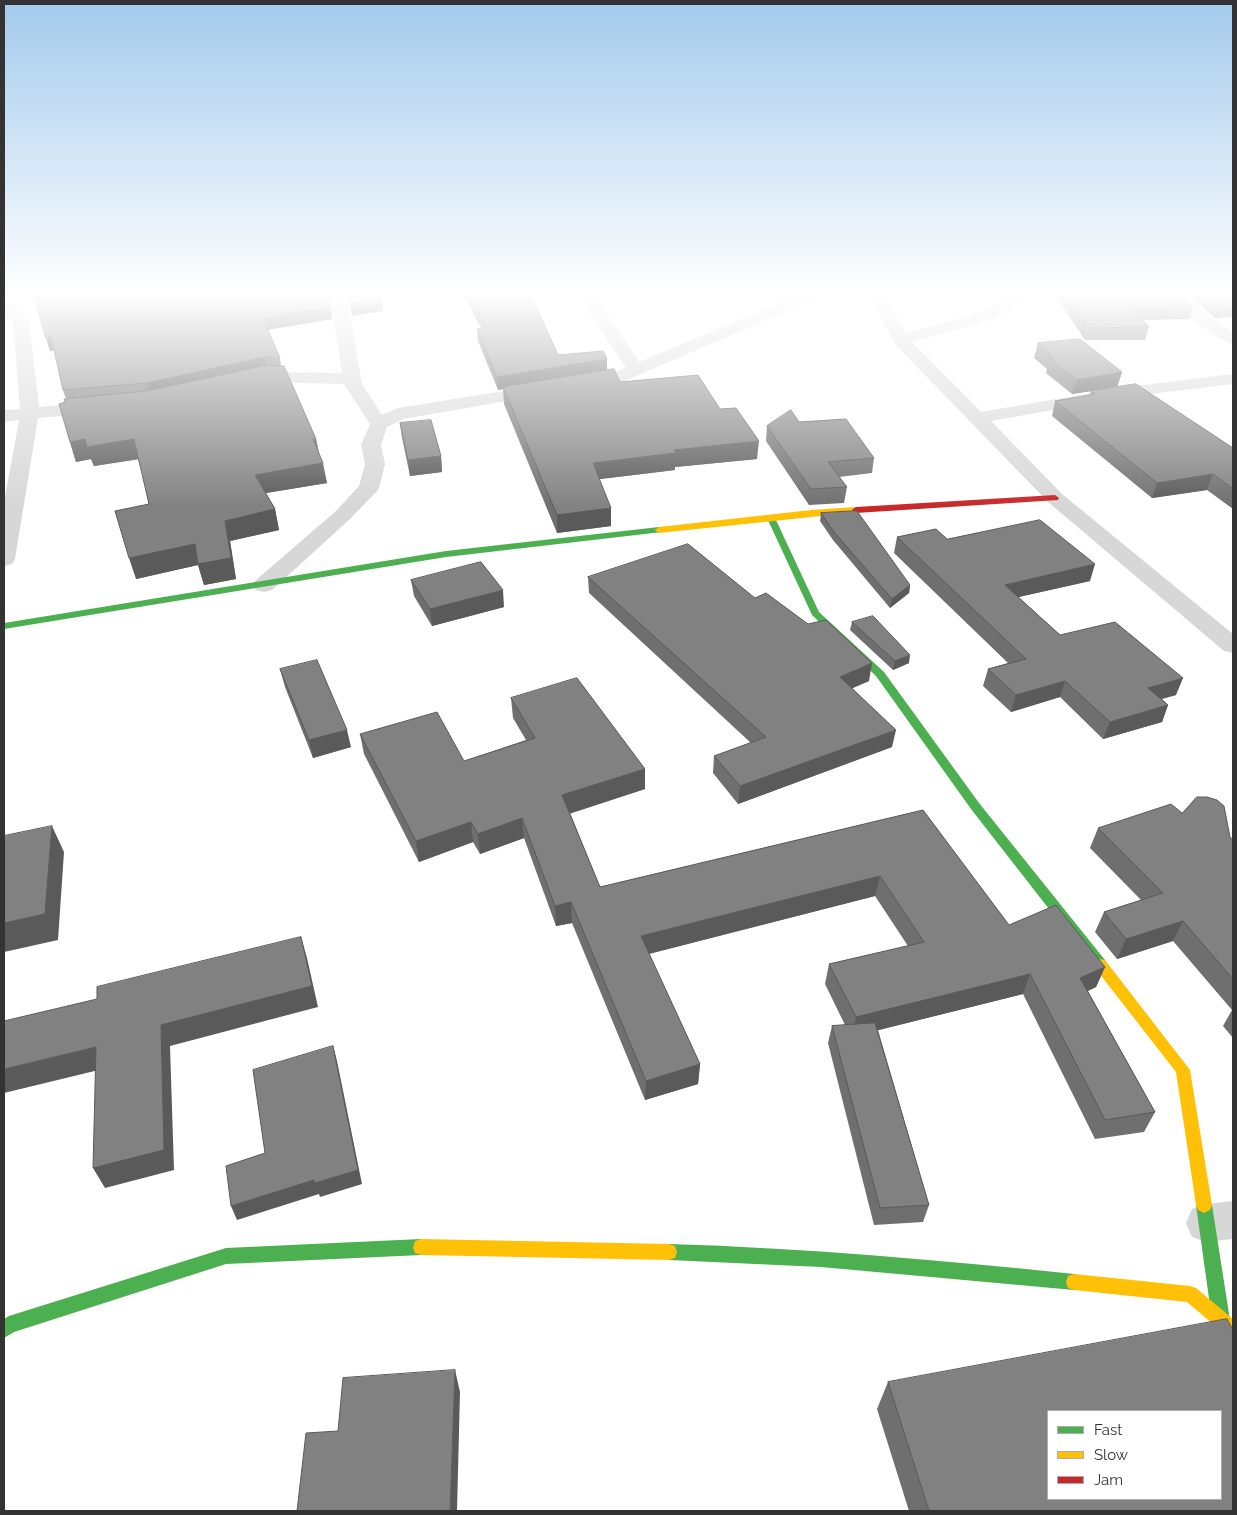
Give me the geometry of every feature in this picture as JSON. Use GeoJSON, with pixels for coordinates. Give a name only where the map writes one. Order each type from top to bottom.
{"type":"FeatureCollection","features":[{"type":"Feature","properties":{"kind":"street"},"geometry":{"type":"LineString","coordinates":[[4,559],[30,412],[25,366]]}},
{"type":"Feature","properties":{"kind":"street"},"geometry":{"type":"LineString","coordinates":[[350,366],[353,384],[379,424]]}},
{"type":"Feature","properties":{"kind":"street"},"geometry":{"type":"LineString","coordinates":[[633,366],[636,370]]}},
{"type":"Feature","properties":{"kind":"street"},"geometry":{"type":"LineString","coordinates":[[264,585],[343,515],[369,488],[375,464],[371,445],[379,424],[398,414],[616,378],[646,366]]}},
{"type":"Feature","properties":{"kind":"street"},"geometry":{"type":"LineString","coordinates":[[926,366],[1055,498],[1233,646]]}},
{"type":"Feature","properties":{"kind":"street"},"geometry":{"type":"LineString","coordinates":[[233,384],[268,377],[352,379]]}},
{"type":"Feature","properties":{"kind":"street"},"geometry":{"type":"LineString","coordinates":[[977,418],[1126,392],[1233,379]]}},
{"type":"Feature","properties":{"kind":"street"},"geometry":{"type":"LineString","coordinates":[[4,416],[30,412],[114,406]]}},
{"type":"Feature","properties":{"kind":"street"},"geometry":{"type":"LineString","coordinates":[[4,626],[446,554],[811,513],[1055,498]]}},
{"type":"Feature","properties":{"kind":"street"},"geometry":{"type":"LineString","coordinates":[[771,518],[815,613],[880,674],[975,806],[1184,1070],[1220,1221],[1221,1320]]}},
{"type":"Feature","properties":{"kind":"street"},"geometry":{"type":"LineString","coordinates":[[4,1329],[9,1325],[226,1256],[434,1246],[750,1254],[932,1267],[1190,1294],[1233,1330]]}},
{"type":"Feature","properties":{"kind":"building"},"geometry":{"type":"Polygon","coordinates":[[[57,366],[226,366],[147,383],[63,390],[57,366]]]}},
{"type":"Feature","properties":{"kind":"building"},"geometry":{"type":"Polygon","coordinates":[[[264,366],[284,366],[316,439],[313,439],[323,463],[255,475],[275,509],[225,521],[231,558],[198,564],[195,544],[129,558],[115,511],[149,504],[134,439],[87,447],[85,439],[70,442],[59,404],[65,402],[64,399],[146,391],[264,366]]]}},
{"type":"Feature","properties":{"kind":"building"},"geometry":{"type":"Polygon","coordinates":[[[492,366],[566,366],[497,377],[492,366]]]}},
{"type":"Feature","properties":{"kind":"building"},"geometry":{"type":"Polygon","coordinates":[[[1059,366],[1114,366],[1122,372],[1077,380],[1059,366]]]}},
{"type":"Feature","properties":{"kind":"building"},"geometry":{"type":"Polygon","coordinates":[[[614,369],[620,382],[698,375],[720,409],[736,408],[759,441],[674,450],[676,453],[593,463],[611,508],[557,515],[503,387],[614,369]]]}},
{"type":"Feature","properties":{"kind":"building"},"geometry":{"type":"Polygon","coordinates":[[[1136,384],[1233,448],[1233,489],[1213,474],[1157,483],[1055,401],[1095,394],[1091,391],[1136,384]]]}},
{"type":"Feature","properties":{"kind":"building"},"geometry":{"type":"Polygon","coordinates":[[[791,410],[799,422],[846,419],[874,458],[828,462],[847,487],[811,489],[767,426],[791,410]]]}},
{"type":"Feature","properties":{"kind":"building"},"geometry":{"type":"Polygon","coordinates":[[[431,420],[441,456],[408,460],[400,423],[431,420]]]}},
{"type":"Feature","properties":{"kind":"building"},"geometry":{"type":"Polygon","coordinates":[[[857,511],[910,585],[892,599],[834,532],[821,513],[857,511]]]}},
{"type":"Feature","properties":{"kind":"building"},"geometry":{"type":"Polygon","coordinates":[[[1040,520],[1095,564],[1005,585],[1060,635],[1115,622],[1183,678],[1148,688],[1168,705],[1110,722],[1065,681],[1016,695],[988,669],[1026,659],[897,537],[936,529],[947,539],[1040,520]]]}},
{"type":"Feature","properties":{"kind":"building"},"geometry":{"type":"Polygon","coordinates":[[[688,544],[755,598],[766,593],[808,624],[826,620],[872,663],[840,677],[896,730],[740,786],[714,756],[766,737],[588,577],[688,544]]]}},
{"type":"Feature","properties":{"kind":"building"},"geometry":{"type":"Polygon","coordinates":[[[481,562],[503,590],[430,609],[411,580],[481,562]]]}},
{"type":"Feature","properties":{"kind":"building"},"geometry":{"type":"Polygon","coordinates":[[[873,616],[910,655],[895,661],[852,622],[873,616]]]}},
{"type":"Feature","properties":{"kind":"building"},"geometry":{"type":"Polygon","coordinates":[[[317,660],[347,730],[309,740],[280,669],[317,660]]]}},
{"type":"Feature","properties":{"kind":"building"},"geometry":{"type":"Polygon","coordinates":[[[577,678],[645,769],[562,795],[600,887],[923,810],[1009,925],[1056,905],[1105,967],[1080,978],[1155,1112],[1105,1120],[1030,974],[856,1017],[829,964],[924,942],[880,876],[641,936],[700,1064],[646,1081],[571,902],[555,906],[522,818],[478,834],[471,822],[416,841],[360,734],[437,712],[464,761],[535,738],[511,698],[577,678]]]}},
{"type":"Feature","properties":{"kind":"building"},"geometry":{"type":"Polygon","coordinates":[[[1197,797],[1217,800],[1224,806],[1230,837],[1233,840],[1233,979],[1183,921],[1126,939],[1104,912],[1163,893],[1098,828],[1171,804],[1182,813],[1197,797]]]}},
{"type":"Feature","properties":{"kind":"building"},"geometry":{"type":"Polygon","coordinates":[[[52,826],[45,914],[4,923],[4,836],[52,826]]]}},
{"type":"Feature","properties":{"kind":"building"},"geometry":{"type":"Polygon","coordinates":[[[301,937],[312,986],[161,1025],[164,1150],[93,1168],[96,1047],[4,1069],[4,1021],[97,999],[97,987],[301,937]]]}},
{"type":"Feature","properties":{"kind":"building"},"geometry":{"type":"Polygon","coordinates":[[[875,1023],[929,1205],[880,1208],[832,1026],[875,1023]]]}},
{"type":"Feature","properties":{"kind":"building"},"geometry":{"type":"Polygon","coordinates":[[[333,1046],[358,1170],[315,1183],[314,1180],[231,1206],[226,1166],[265,1153],[253,1070],[333,1046]]]}},
{"type":"Feature","properties":{"kind":"building"},"geometry":{"type":"Polygon","coordinates":[[[1227,1319],[1233,1330],[1233,1511],[929,1511],[888,1382],[1227,1319]]]}},
{"type":"Feature","properties":{"kind":"building"},"geometry":{"type":"Polygon","coordinates":[[[455,1370],[450,1511],[297,1511],[306,1433],[338,1431],[343,1378],[455,1370]]]}},
{"type":"Feature","properties":{"kind":"traffic: fast"},"geometry":{"type":"LineString","coordinates":[[771,518],[815,613],[880,674],[975,806],[1100,964]]}},
{"type":"Feature","properties":{"kind":"traffic: fast"},"geometry":{"type":"LineString","coordinates":[[4,626],[446,554],[659,530]]}},
{"type":"Feature","properties":{"kind":"traffic: fast"},"geometry":{"type":"LineString","coordinates":[[1204,1205],[1221,1320]]}},
{"type":"Feature","properties":{"kind":"traffic: fast"},"geometry":{"type":"LineString","coordinates":[[4,1329],[9,1325],[226,1256],[421,1247]]}},
{"type":"Feature","properties":{"kind":"traffic: fast"},"geometry":{"type":"LineString","coordinates":[[669,1252],[821,1259],[1074,1282]]}},
{"type":"Feature","properties":{"kind":"traffic: slow"},"geometry":{"type":"LineString","coordinates":[[659,530],[811,513],[856,510]]}},
{"type":"Feature","properties":{"kind":"traffic: slow"},"geometry":{"type":"LineString","coordinates":[[1100,964],[1183,1070],[1204,1205]]}},
{"type":"Feature","properties":{"kind":"traffic: slow"},"geometry":{"type":"LineString","coordinates":[[421,1247],[669,1252]]}},
{"type":"Feature","properties":{"kind":"traffic: slow"},"geometry":{"type":"LineString","coordinates":[[1074,1282],[1190,1294],[1233,1330]]}},
{"type":"Feature","properties":{"kind":"traffic: jam"},"geometry":{"type":"LineString","coordinates":[[856,510],[1055,498]]}}]}
